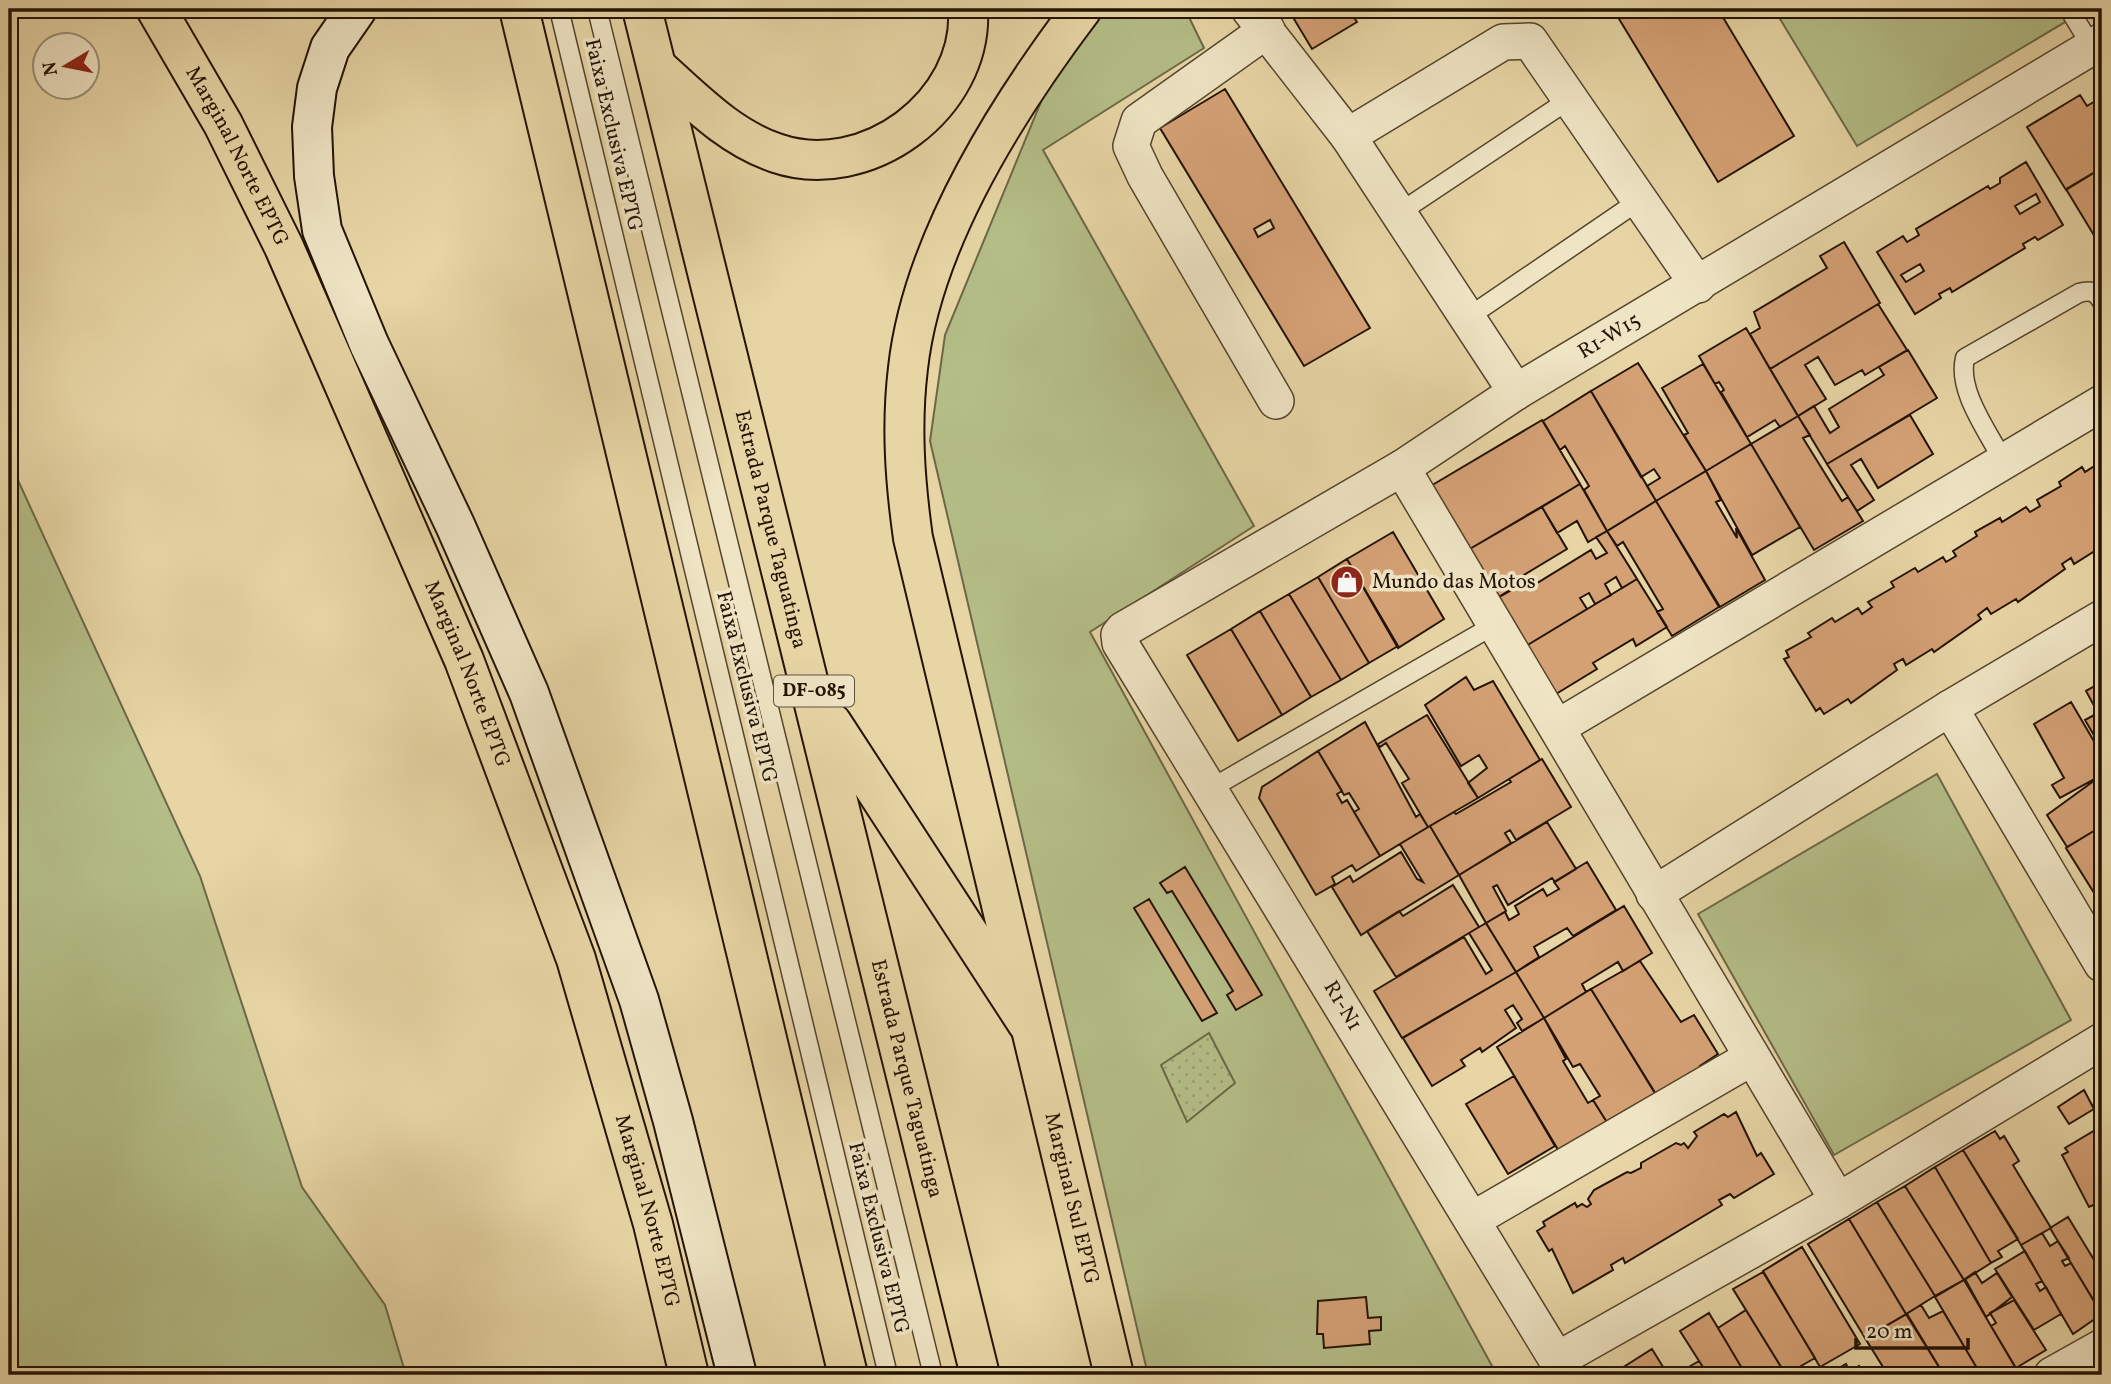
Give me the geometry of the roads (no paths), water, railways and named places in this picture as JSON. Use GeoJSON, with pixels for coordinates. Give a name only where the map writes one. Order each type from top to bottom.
{"type":"FeatureCollection","features":[{"type":"Feature","properties":{"kind":"main road","name":"Marginal Norte EPTG"},"geometry":{"type":"LineString","coordinates":[[156,9],[223,124],[284,247],[464,660],[576,959],[649,1211],[689,1375]]}},
{"type":"Feature","properties":{"kind":"main road","name":"Marginal Norte EPTG"},"geometry":{"type":"LineString","coordinates":[[357,9],[330,48],[317,88],[312,127],[314,176],[322,230],[369,344],[455,525],[529,693],[639,1000],[673,1121],[737,1375]]}},
{"type":"Feature","properties":{"kind":"main road"},"geometry":{"type":"LineString","coordinates":[[519,9],[848,1375]]}},
{"type":"Feature","properties":{"kind":"main road","name":"Estrada Parque Taguatinga"},"geometry":{"type":"LineString","coordinates":[[642,9],[815,698],[980,1375]]}},
{"type":"Feature","properties":{"kind":"main road"},"geometry":{"type":"LineString","coordinates":[[659,69],[719,122],[747,141],[778,154],[800,158],[845,157],[877,148],[906,132],[931,109],[950,82],[963,50],[968,9]]}},
{"type":"Feature","properties":{"kind":"main road","name":"Marginal Sul EPTG"},"geometry":{"type":"LineString","coordinates":[[1082,9],[1021,97],[976,174],[939,250],[918,313],[908,366],[904,477],[913,538],[942,651],[1027,1023],[1114,1375]]}},
{"type":"Feature","properties":{"kind":"main road"},"geometry":{"type":"LineString","coordinates":[[815,698],[1027,1023]]}},
{"type":"Feature","properties":{"kind":"street"},"geometry":{"type":"LineString","coordinates":[[1276,401],[1145,176],[1131,145],[1139,121],[1258,19],[1348,136],[1516,393]]}},
{"type":"Feature","properties":{"kind":"street"},"geometry":{"type":"LineString","coordinates":[[1348,136],[1503,42],[1530,41],[1698,285]]}},
{"type":"Feature","properties":{"kind":"street","name":"R1-W15"},"geometry":{"type":"LineString","coordinates":[[1119,635],[1123,630],[1402,468],[1516,393],[2097,44]]}},
{"type":"Feature","properties":{"kind":"street"},"geometry":{"type":"LineString","coordinates":[[1558,727],[2102,403]]}},
{"type":"Feature","properties":{"kind":"street"},"geometry":{"type":"LineString","coordinates":[[1402,468],[1838,1201]]}},
{"type":"Feature","properties":{"kind":"street"},"geometry":{"type":"LineString","coordinates":[[1654,894],[1950,708],[2102,618]]}},
{"type":"Feature","properties":{"kind":"street","name":"R1-N1"},"geometry":{"type":"LineString","coordinates":[[1119,635],[1120,642],[1562,1368]]}},
{"type":"Feature","properties":{"kind":"street"},"geometry":{"type":"LineString","coordinates":[[1950,708],[2102,964]]}},
{"type":"Feature","properties":{"kind":"street"},"geometry":{"type":"LineString","coordinates":[[1562,1368],[2102,1041]]}},
{"type":"Feature","properties":{"kind":"street"},"geometry":{"type":"LineString","coordinates":[[1472,1220],[1751,1058]]}},
{"type":"Feature","properties":{"kind":"street"},"geometry":{"type":"LineString","coordinates":[[2052,1375],[2102,1347]]}},
{"type":"Feature","properties":{"kind":"lane","name":"Faixa Exclusiva EPTG"},"geometry":{"type":"LineString","coordinates":[[559,9],[888,1375]]}},
{"type":"Feature","properties":{"kind":"lane","name":"Faixa Exclusiva EPTG"},"geometry":{"type":"LineString","coordinates":[[597,9],[933,1375]]}},
{"type":"Feature","properties":{"kind":"lane"},"geometry":{"type":"LineString","coordinates":[[2069,9],[2097,44]]}},
{"type":"Feature","properties":{"kind":"lane"},"geometry":{"type":"LineString","coordinates":[[1399,213],[1570,99]]}},
{"type":"Feature","properties":{"kind":"lane"},"geometry":{"type":"LineString","coordinates":[[1468,318],[1640,200]]}},
{"type":"Feature","properties":{"kind":"lane"},"geometry":{"type":"LineString","coordinates":[[2003,461],[1966,387],[1962,371],[1965,358],[2079,293],[2089,290],[2098,294],[2102,302]]}},
{"type":"Feature","properties":{"kind":"lane"},"geometry":{"type":"LineString","coordinates":[[1210,789],[1496,624]]}},
{"type":"Feature","properties":{"kind":"place","name":"Mundo das Motos"},"geometry":{"type":"Point","coordinates":[1347,582]}}]}
